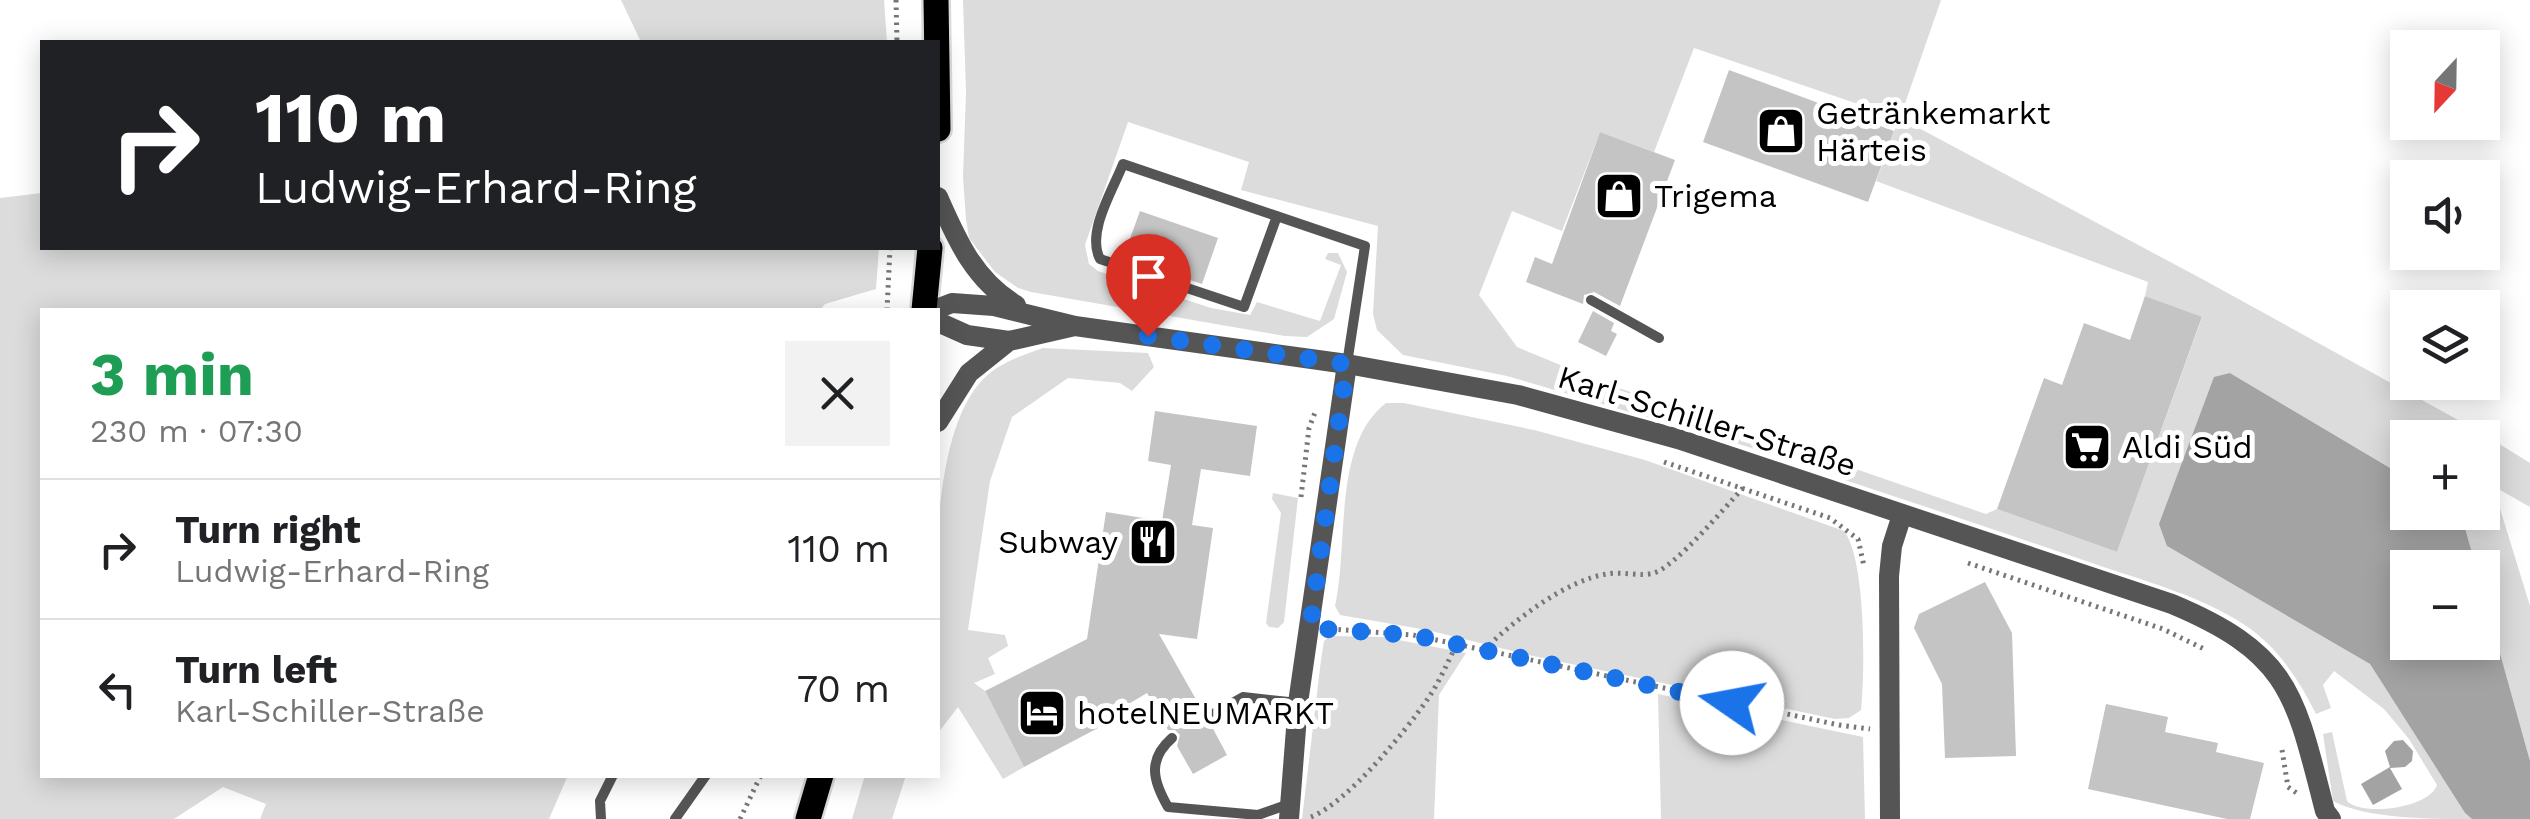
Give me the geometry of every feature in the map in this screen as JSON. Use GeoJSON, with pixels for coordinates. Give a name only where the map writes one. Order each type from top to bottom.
{"type":"FeatureCollection","features":[{"type":"Feature","properties":{"kind":"main road"},"geometry":{"type":"LineString","coordinates":[[936,0],[937,40]]}},
{"type":"Feature","properties":{"kind":"main road"},"geometry":{"type":"LineString","coordinates":[[924,308],[930,250]]}},
{"type":"Feature","properties":{"kind":"main road"},"geometry":{"type":"LineString","coordinates":[[808,819],[819,778]]}},
{"type":"Feature","properties":{"kind":"street"},"geometry":{"type":"LineString","coordinates":[[940,201],[978,274],[1002,296],[1031,314]]}},
{"type":"Feature","properties":{"kind":"street","name":"Karl-Schiller-Straße"},"geometry":{"type":"LineString","coordinates":[[939,308],[964,303],[1075,326],[1347,364],[1518,394],[1624,422],[2172,604],[2228,630],[2254,648],[2286,686],[2304,730],[2328,815]]}},
{"type":"Feature","properties":{"kind":"street"},"geometry":{"type":"LineString","coordinates":[[940,323],[967,336],[1008,340],[1075,326]]}},
{"type":"Feature","properties":{"kind":"street"},"geometry":{"type":"LineString","coordinates":[[940,419],[969,373],[1008,340]]}},
{"type":"Feature","properties":{"kind":"street"},"geometry":{"type":"LineString","coordinates":[[1293,814],[1298,703],[1347,364]]}},
{"type":"Feature","properties":{"kind":"street"},"geometry":{"type":"LineString","coordinates":[[1890,819],[1889,576],[1892,546],[1902,514]]}},
{"type":"Feature","properties":{"kind":"lane"},"geometry":{"type":"LineString","coordinates":[[1278,216],[1244,307],[1100,258],[1095,238],[1123,164],[1278,216],[1364,246],[1347,364]]}},
{"type":"Feature","properties":{"kind":"lane"},"geometry":{"type":"LineString","coordinates":[[1590,300],[1658,338]]}},
{"type":"Feature","properties":{"kind":"lane"},"geometry":{"type":"LineString","coordinates":[[1206,718],[1243,697],[1298,703]]}},
{"type":"Feature","properties":{"kind":"lane"},"geometry":{"type":"LineString","coordinates":[[1172,738],[1154,765],[1158,789],[1168,807],[1293,814]]}},
{"type":"Feature","properties":{"kind":"lane"},"geometry":{"type":"LineString","coordinates":[[601,819],[600,801],[612,778]]}},
{"type":"Feature","properties":{"kind":"lane"},"geometry":{"type":"LineString","coordinates":[[675,819],[704,778]]}},
{"type":"Feature","properties":{"kind":"path"},"geometry":{"type":"LineString","coordinates":[[896,0],[896,40]]}},
{"type":"Feature","properties":{"kind":"path"},"geometry":{"type":"LineString","coordinates":[[887,308],[890,250]]}},
{"type":"Feature","properties":{"kind":"path"},"geometry":{"type":"LineString","coordinates":[[1300,504],[1311,418],[1327,401],[1342,396]]}},
{"type":"Feature","properties":{"kind":"path"},"geometry":{"type":"LineString","coordinates":[[1649,458],[1830,518],[1851,530],[1861,548],[1865,580]]}},
{"type":"Feature","properties":{"kind":"path"},"geometry":{"type":"LineString","coordinates":[[1484,650],[1510,623],[1571,588],[1603,574],[1654,573],[1682,552],[1742,490],[1754,465]]}},
{"type":"Feature","properties":{"kind":"path"},"geometry":{"type":"LineString","coordinates":[[1957,560],[2163,629],[2216,655]]}},
{"type":"Feature","properties":{"kind":"path"},"geometry":{"type":"LineString","coordinates":[[1310,628],[1376,631],[1457,644],[1839,726],[1888,732]]}},
{"type":"Feature","properties":{"kind":"path"},"geometry":{"type":"LineString","coordinates":[[1293,814],[1320,813],[1362,776],[1428,698],[1457,644]]}},
{"type":"Feature","properties":{"kind":"path"},"geometry":{"type":"LineString","coordinates":[[2279,735],[2288,787],[2328,815]]}},
{"type":"Feature","properties":{"kind":"path"},"geometry":{"type":"LineString","coordinates":[[740,819],[760,778]]}},
{"type":"Feature","properties":{"kind":"shaded area"},"geometry":{"type":"Polygon","coordinates":[[[621,0],[884,0],[887,40],[640,40],[621,0]]]}},
{"type":"Feature","properties":{"kind":"shaded area"},"geometry":{"type":"Polygon","coordinates":[[[963,0],[1941,0],[1900,118],[2390,382],[2390,400],[2422,400],[2458,420],[2390,420],[2390,468],[2230,373],[2167,546],[2370,664],[2472,819],[2381,815],[2333,801],[2323,734],[2332,732],[2347,801],[2355,806],[2395,808],[2422,799],[2437,785],[2409,739],[2384,709],[2334,671],[2323,685],[2331,708],[2316,714],[2281,658],[2234,618],[2152,583],[1842,479],[1822,465],[1821,457],[1986,514],[1997,509],[2117,552],[2202,318],[2145,296],[2148,282],[1876,181],[1899,118],[1694,48],[1654,152],[1600,132],[1562,231],[1512,211],[1479,295],[1517,347],[1604,383],[1789,446],[1769,453],[1507,376],[1403,355],[1377,330],[1373,314],[1378,226],[1241,190],[1249,162],[1128,122],[1085,245],[1089,264],[1098,271],[1211,308],[1250,315],[1257,302],[1320,321],[1341,265],[1325,259],[1328,253],[1338,253],[1347,272],[1334,319],[1307,337],[1285,336],[1018,288],[995,272],[969,238],[963,177],[963,0]]]}},
{"type":"Feature","properties":{"kind":"shaded area"},"geometry":{"type":"Polygon","coordinates":[[[40,193],[40,250],[879,250],[876,289],[822,308],[40,308],[40,778],[567,778],[549,819],[260,819],[266,804],[223,787],[174,819],[0,819],[0,198],[40,193]]]}},
{"type":"Feature","properties":{"kind":"shaded area"},"geometry":{"type":"Polygon","coordinates":[[[1043,348],[1148,353],[1154,367],[1132,391],[1120,383],[1068,378],[1012,417],[990,481],[968,630],[1005,635],[1008,646],[988,658],[995,674],[974,683],[985,691],[1024,767],[1003,779],[958,707],[940,730],[940,502],[960,416],[978,385],[999,366],[1043,348]]]}},
{"type":"Feature","properties":{"kind":"shaded area"},"geometry":{"type":"Polygon","coordinates":[[[2230,373],[2390,468],[2390,530],[2466,530],[2471,550],[2390,550],[2390,660],[2500,660],[2500,653],[2530,761],[2530,819],[2472,819],[2370,664],[2167,546],[2159,524],[2214,377],[2230,373]]]}},
{"type":"Feature","properties":{"kind":"shaded area"},"geometry":{"type":"Polygon","coordinates":[[[1386,403],[1404,403],[1534,430],[1645,460],[1844,531],[1851,545],[1860,590],[1861,710],[1849,718],[1835,719],[1427,630],[1340,615],[1335,606],[1350,469],[1369,421],[1386,403]]]}},
{"type":"Feature","properties":{"kind":"shaded area"},"geometry":{"type":"Polygon","coordinates":[[[2500,444],[2530,463],[2530,507],[2500,490],[2500,444]]]}},
{"type":"Feature","properties":{"kind":"shaded area"},"geometry":{"type":"Polygon","coordinates":[[[1273,493],[1298,498],[1284,622],[1278,628],[1266,623],[1281,513],[1272,499],[1273,493]]]}},
{"type":"Feature","properties":{"kind":"shaded area"},"geometry":{"type":"Polygon","coordinates":[[[2500,509],[2530,606],[2530,761],[2500,653],[2500,550],[2471,550],[2466,530],[2500,530],[2500,509]]]}},
{"type":"Feature","properties":{"kind":"shaded area"},"geometry":{"type":"Polygon","coordinates":[[[1330,636],[1383,637],[1466,653],[1439,695],[1434,819],[1302,819],[1321,660],[1324,641],[1330,636]]]}},
{"type":"Feature","properties":{"kind":"shaded area"},"geometry":{"type":"Polygon","coordinates":[[[1658,694],[1863,737],[1865,819],[1661,819],[1658,694]]]}},
{"type":"Feature","properties":{"kind":"shaded area"},"geometry":{"type":"Polygon","coordinates":[[[2403,740],[2413,751],[2412,761],[2405,767],[2390,768],[2402,789],[2373,805],[2361,784],[2390,767],[2385,751],[2394,741],[2403,740]]]}},
{"type":"Feature","properties":{"kind":"shaded area"},"geometry":{"type":"Polygon","coordinates":[[[864,778],[905,778],[892,819],[852,819],[864,778]]]}},
{"type":"Feature","properties":{"kind":"building"},"geometry":{"type":"Polygon","coordinates":[[[1729,70],[1894,131],[1868,202],[1703,142],[1729,70]]]}},
{"type":"Feature","properties":{"kind":"building","name":"Trigema"},"geometry":{"type":"Polygon","coordinates":[[[1600,132],[1675,160],[1620,306],[1594,292],[1584,295],[1583,304],[1526,282],[1535,257],[1552,264],[1600,132]]]}},
{"type":"Feature","properties":{"kind":"building"},"geometry":{"type":"Polygon","coordinates":[[[1140,211],[1218,238],[1202,284],[1123,258],[1140,211]]]}},
{"type":"Feature","properties":{"kind":"building","name":"Aldi Süd"},"geometry":{"type":"Polygon","coordinates":[[[2145,296],[2202,317],[2117,552],[1997,509],[2044,378],[2062,385],[2084,323],[2130,340],[2145,296]]]}},
{"type":"Feature","properties":{"kind":"building"},"geometry":{"type":"Polygon","coordinates":[[[1593,311],[1614,323],[1611,331],[1617,334],[1606,356],[1578,342],[1593,311]]]}},
{"type":"Feature","properties":{"kind":"building"},"geometry":{"type":"Polygon","coordinates":[[[1155,411],[1257,426],[1250,476],[1201,469],[1192,525],[1213,528],[1197,639],[1159,634],[1202,710],[1197,717],[1199,723],[1211,725],[1227,755],[1193,774],[1177,746],[1180,735],[1168,730],[1147,693],[1095,724],[1098,728],[1024,767],[985,691],[1087,639],[1106,512],[1162,521],[1171,465],[1148,461],[1155,411]]]}},
{"type":"Feature","properties":{"kind":"building"},"geometry":{"type":"Polygon","coordinates":[[[1985,582],[2012,633],[2016,756],[1945,758],[1942,684],[1914,628],[1919,614],[1985,582]]]}},
{"type":"Feature","properties":{"kind":"building"},"geometry":{"type":"Polygon","coordinates":[[[2106,704],[2168,717],[2165,732],[2218,743],[2216,752],[2264,763],[2250,819],[2227,819],[2088,789],[2106,704]]]}},
{"type":"Feature","properties":{"kind":"place","name":"Getränkemarkt Härteis"},"geometry":{"type":"Point","coordinates":[1781,131]}},
{"type":"Feature","properties":{"kind":"place","name":"Trigema"},"geometry":{"type":"Point","coordinates":[1619,196]}},
{"type":"Feature","properties":{"kind":"place","name":"Aldi Süd"},"geometry":{"type":"Point","coordinates":[2087,447]}},
{"type":"Feature","properties":{"kind":"place","name":"Subway"},"geometry":{"type":"Point","coordinates":[1153,542]}},
{"type":"Feature","properties":{"kind":"place","name":"hotelNEUMARKT"},"geometry":{"type":"Point","coordinates":[1042,713]}},
{"type":"Feature","properties":{"kind":"route"},"geometry":{"type":"LineString","coordinates":[[1148,336],[1347,364],[1310,628],[1413,635],[1732,703]]}}]}
